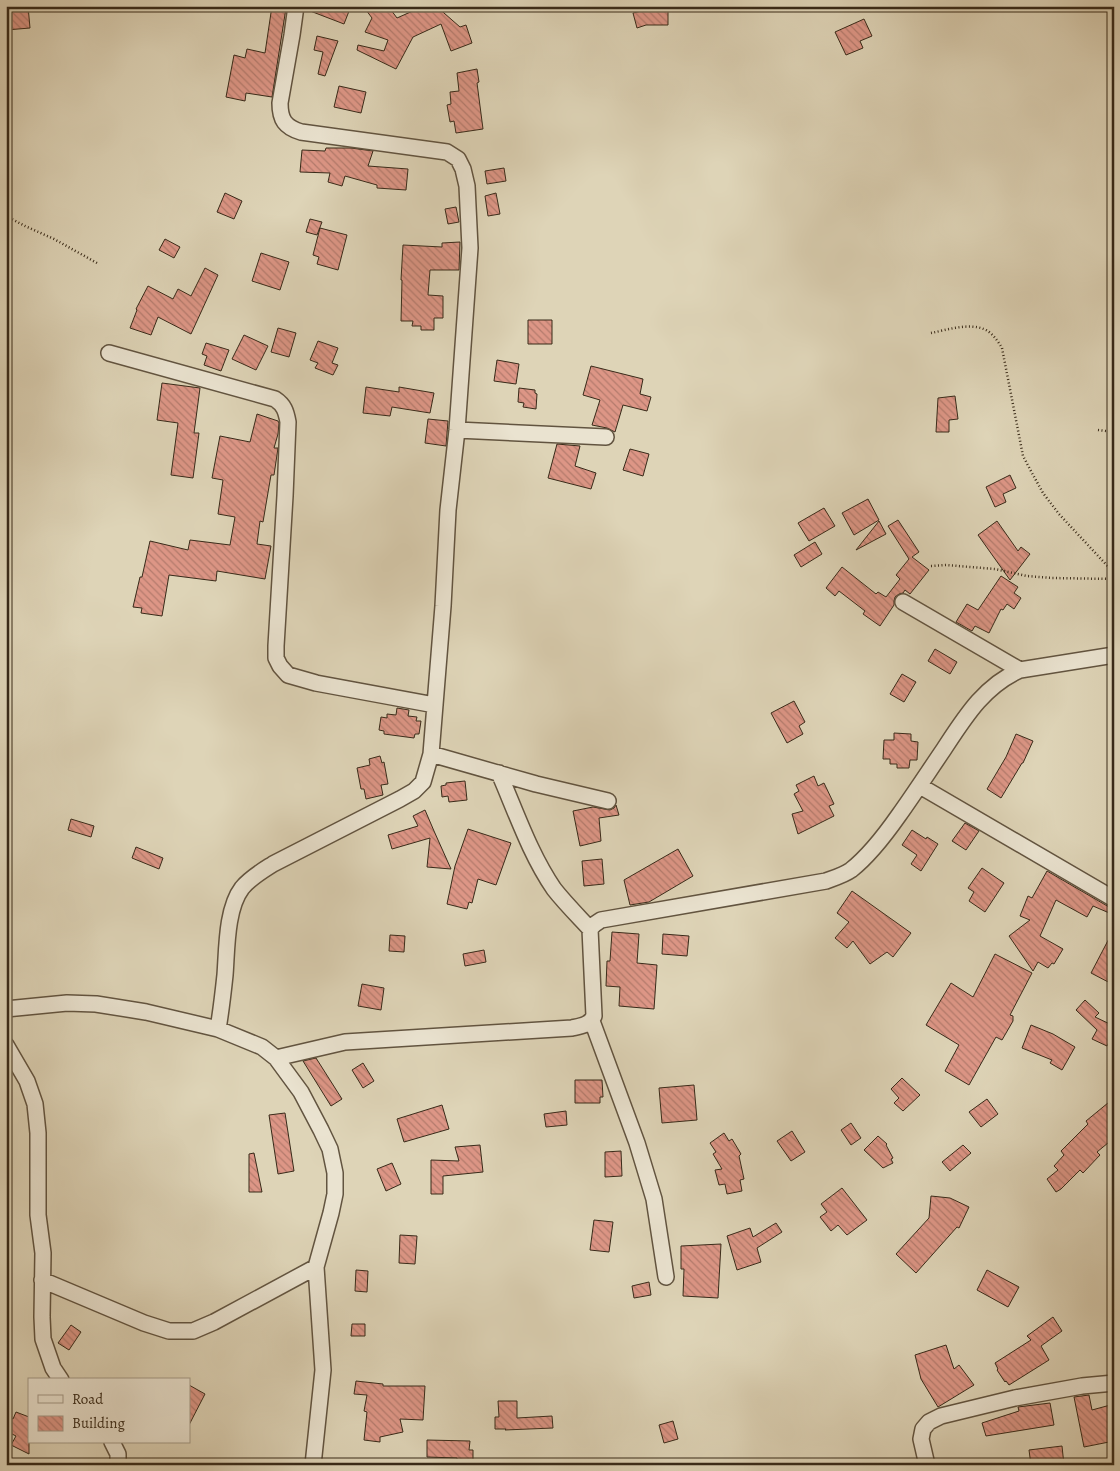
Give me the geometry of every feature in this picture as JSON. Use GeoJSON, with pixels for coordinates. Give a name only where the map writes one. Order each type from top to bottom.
{"type":"FeatureCollection","features":[{"type":"Feature","properties":{"kind":"street"},"geometry":{"type":"LineString","coordinates":[[218,1029],[229,926],[234,905],[241,889],[273,864],[414,791],[423,782],[431,754],[444,606],[448,510],[457,430],[470,248],[467,186],[458,160],[447,152],[292,129],[284,122],[280,114],[280,103],[296,6]]}},
{"type":"Feature","properties":{"kind":"street"},"geometry":{"type":"LineString","coordinates":[[109,353],[275,399],[282,404],[286,411],[288,422],[276,646],[276,658],[280,666],[288,674],[316,683],[435,705]]}},
{"type":"Feature","properties":{"kind":"street"},"geometry":{"type":"LineString","coordinates":[[457,430],[606,437]]}},
{"type":"Feature","properties":{"kind":"street"},"geometry":{"type":"LineString","coordinates":[[903,602],[1020,670]]}},
{"type":"Feature","properties":{"kind":"street"},"geometry":{"type":"LineString","coordinates":[[590,930],[600,920],[826,881],[849,871],[868,855],[887,832],[963,720],[991,687],[1020,670],[1114,655]]}},
{"type":"Feature","properties":{"kind":"street"},"geometry":{"type":"LineString","coordinates":[[431,754],[536,784],[608,801]]}},
{"type":"Feature","properties":{"kind":"street"},"geometry":{"type":"LineString","coordinates":[[276,1058],[345,1042],[572,1028],[592,1020],[594,1007],[590,930],[558,893],[539,863],[499,773]]}},
{"type":"Feature","properties":{"kind":"street"},"geometry":{"type":"LineString","coordinates":[[920,786],[1114,899]]}},
{"type":"Feature","properties":{"kind":"street"},"geometry":{"type":"LineString","coordinates":[[6,1009],[67,1003],[96,1004],[146,1012],[218,1029],[262,1048],[276,1058],[301,1092],[330,1149],[335,1173],[335,1194],[316,1268],[323,1370],[313,1465]]}},
{"type":"Feature","properties":{"kind":"street"},"geometry":{"type":"LineString","coordinates":[[592,1020],[637,1143],[654,1199],[666,1277]]}},
{"type":"Feature","properties":{"kind":"street"},"geometry":{"type":"LineString","coordinates":[[6,1045],[27,1081],[36,1104],[38,1215],[43,1253],[43,1339],[53,1368],[60,1378]]}},
{"type":"Feature","properties":{"kind":"street"},"geometry":{"type":"LineString","coordinates":[[42,1280],[144,1323],[169,1331],[193,1330],[214,1322],[316,1268]]}},
{"type":"Feature","properties":{"kind":"street"},"geometry":{"type":"LineString","coordinates":[[927,1465],[921,1439],[923,1429],[929,1422],[941,1416],[1014,1398],[1114,1382]]}},
{"type":"Feature","properties":{"kind":"street"},"geometry":{"type":"LineString","coordinates":[[113,1444],[118,1454],[118,1465]]}},
{"type":"Feature","properties":{"kind":"path"},"geometry":{"type":"LineString","coordinates":[[6,216],[54,239],[96,264]]}},
{"type":"Feature","properties":{"kind":"path"},"geometry":{"type":"LineString","coordinates":[[931,333],[974,327],[986,330],[995,338],[1002,348],[1024,456],[1032,473],[1059,514],[1114,572]]}},
{"type":"Feature","properties":{"kind":"path"},"geometry":{"type":"LineString","coordinates":[[1098,430],[1114,432]]}},
{"type":"Feature","properties":{"kind":"path"},"geometry":{"type":"LineString","coordinates":[[931,566],[946,565],[995,569],[1027,576],[1052,578],[1114,579]]}},
{"type":"Feature","properties":{"kind":"building"},"geometry":{"type":"Polygon","coordinates":[[[6,6],[28,6],[30,28],[6,30],[6,6]]]}},
{"type":"Feature","properties":{"kind":"building"},"geometry":{"type":"Polygon","coordinates":[[[272,6],[286,8],[272,97],[246,93],[245,101],[226,97],[234,55],[245,58],[247,49],[265,53],[272,6]]]}},
{"type":"Feature","properties":{"kind":"building"},"geometry":{"type":"Polygon","coordinates":[[[305,6],[351,6],[344,24],[305,9],[305,6]]]}},
{"type":"Feature","properties":{"kind":"building"},"geometry":{"type":"Polygon","coordinates":[[[363,6],[388,6],[397,18],[424,6],[436,6],[460,27],[466,25],[472,43],[451,51],[441,24],[413,37],[396,69],[357,50],[358,45],[384,51],[388,40],[365,32],[372,18],[363,6]]]}},
{"type":"Feature","properties":{"kind":"building"},"geometry":{"type":"Polygon","coordinates":[[[654,6],[668,6],[668,25],[646,25],[637,28],[633,13],[654,8],[654,6]]]}},
{"type":"Feature","properties":{"kind":"building"},"geometry":{"type":"Polygon","coordinates":[[[864,19],[872,36],[860,41],[863,48],[846,55],[835,32],[864,19]]]}},
{"type":"Feature","properties":{"kind":"building"},"geometry":{"type":"Polygon","coordinates":[[[317,36],[338,41],[325,76],[318,74],[323,52],[314,50],[317,36]]]}},
{"type":"Feature","properties":{"kind":"building"},"geometry":{"type":"Polygon","coordinates":[[[477,69],[483,129],[456,133],[454,121],[450,122],[447,105],[451,104],[450,92],[459,91],[457,73],[477,69]]]}},
{"type":"Feature","properties":{"kind":"building"},"geometry":{"type":"Polygon","coordinates":[[[339,86],[366,92],[361,113],[334,107],[339,86]]]}},
{"type":"Feature","properties":{"kind":"building"},"geometry":{"type":"Polygon","coordinates":[[[326,148],[351,148],[373,151],[368,166],[408,169],[406,190],[377,188],[377,185],[345,176],[342,186],[328,182],[330,173],[300,172],[302,150],[325,151],[326,148]]]}},
{"type":"Feature","properties":{"kind":"building"},"geometry":{"type":"Polygon","coordinates":[[[504,168],[506,181],[487,184],[485,171],[504,168]]]}},
{"type":"Feature","properties":{"kind":"building"},"geometry":{"type":"Polygon","coordinates":[[[225,193],[242,201],[234,219],[217,212],[225,193]]]}},
{"type":"Feature","properties":{"kind":"building"},"geometry":{"type":"Polygon","coordinates":[[[496,193],[500,214],[488,216],[485,196],[496,193]]]}},
{"type":"Feature","properties":{"kind":"building"},"geometry":{"type":"Polygon","coordinates":[[[456,207],[459,222],[448,224],[445,209],[456,207]]]}},
{"type":"Feature","properties":{"kind":"building"},"geometry":{"type":"Polygon","coordinates":[[[310,219],[322,222],[317,235],[306,232],[310,219]]]}},
{"type":"Feature","properties":{"kind":"building"},"geometry":{"type":"Polygon","coordinates":[[[320,228],[347,235],[338,270],[317,264],[319,257],[313,255],[320,228]]]}},
{"type":"Feature","properties":{"kind":"building"},"geometry":{"type":"Polygon","coordinates":[[[165,239],[180,247],[174,258],[159,250],[165,239]]]}},
{"type":"Feature","properties":{"kind":"building"},"geometry":{"type":"Polygon","coordinates":[[[460,242],[459,270],[430,270],[428,295],[443,296],[443,318],[434,318],[434,330],[421,330],[421,326],[412,326],[413,321],[401,321],[403,245],[442,247],[442,243],[460,242]]]}},
{"type":"Feature","properties":{"kind":"building"},"geometry":{"type":"Polygon","coordinates":[[[261,253],[289,262],[280,290],[252,281],[261,253]]]}},
{"type":"Feature","properties":{"kind":"building"},"geometry":{"type":"Polygon","coordinates":[[[205,268],[218,275],[191,334],[158,317],[151,335],[130,328],[136,309],[148,286],[173,299],[178,289],[191,296],[205,268]]]}},
{"type":"Feature","properties":{"kind":"building"},"geometry":{"type":"Polygon","coordinates":[[[528,320],[552,320],[552,344],[528,344],[528,320]]]}},
{"type":"Feature","properties":{"kind":"building"},"geometry":{"type":"Polygon","coordinates":[[[278,328],[296,333],[289,357],[271,352],[278,328]]]}},
{"type":"Feature","properties":{"kind":"building"},"geometry":{"type":"Polygon","coordinates":[[[244,335],[268,346],[256,370],[232,359],[244,335]]]}},
{"type":"Feature","properties":{"kind":"building"},"geometry":{"type":"Polygon","coordinates":[[[318,341],[338,348],[332,363],[338,365],[333,375],[315,368],[318,363],[310,360],[318,341]]]}},
{"type":"Feature","properties":{"kind":"building"},"geometry":{"type":"Polygon","coordinates":[[[206,343],[229,350],[221,371],[204,365],[207,356],[202,354],[206,343]]]}},
{"type":"Feature","properties":{"kind":"building"},"geometry":{"type":"Polygon","coordinates":[[[497,360],[519,364],[516,384],[494,381],[497,360]]]}},
{"type":"Feature","properties":{"kind":"building"},"geometry":{"type":"Polygon","coordinates":[[[591,366],[643,379],[640,394],[651,397],[647,411],[623,405],[615,432],[592,425],[600,400],[583,395],[591,366]]]}},
{"type":"Feature","properties":{"kind":"building"},"geometry":{"type":"Polygon","coordinates":[[[162,383],[200,388],[194,433],[199,433],[193,478],[171,475],[178,423],[157,420],[162,383]]]}},
{"type":"Feature","properties":{"kind":"building"},"geometry":{"type":"Polygon","coordinates":[[[366,387],[399,392],[399,387],[434,393],[430,413],[392,407],[390,416],[363,413],[366,387]]]}},
{"type":"Feature","properties":{"kind":"building"},"geometry":{"type":"Polygon","coordinates":[[[519,388],[535,390],[537,394],[536,409],[523,407],[524,403],[518,402],[519,388]]]}},
{"type":"Feature","properties":{"kind":"building"},"geometry":{"type":"Polygon","coordinates":[[[955,396],[958,419],[949,420],[949,432],[936,432],[938,398],[955,396]]]}},
{"type":"Feature","properties":{"kind":"building"},"geometry":{"type":"Polygon","coordinates":[[[257,414],[279,423],[274,448],[278,448],[274,475],[271,475],[263,522],[260,521],[257,544],[271,546],[265,579],[217,571],[216,581],[169,575],[162,616],[141,613],[142,608],[133,607],[150,541],[188,550],[190,540],[230,545],[235,517],[218,514],[223,480],[212,478],[220,436],[250,442],[257,414]]]}},
{"type":"Feature","properties":{"kind":"building"},"geometry":{"type":"Polygon","coordinates":[[[428,419],[448,421],[446,446],[425,443],[428,419]]]}},
{"type":"Feature","properties":{"kind":"building"},"geometry":{"type":"Polygon","coordinates":[[[557,444],[580,446],[575,466],[596,473],[591,489],[548,478],[557,444]]]}},
{"type":"Feature","properties":{"kind":"building"},"geometry":{"type":"Polygon","coordinates":[[[630,449],[649,454],[643,476],[623,470],[630,449]]]}},
{"type":"Feature","properties":{"kind":"building"},"geometry":{"type":"Polygon","coordinates":[[[1010,475],[1016,488],[1003,494],[1006,502],[995,507],[986,487],[1010,475]]]}},
{"type":"Feature","properties":{"kind":"building"},"geometry":{"type":"Polygon","coordinates":[[[868,499],[879,520],[854,535],[842,513],[868,499]]]}},
{"type":"Feature","properties":{"kind":"building"},"geometry":{"type":"Polygon","coordinates":[[[824,508],[835,526],[809,541],[798,523],[824,508]]]}},
{"type":"Feature","properties":{"kind":"building"},"geometry":{"type":"Polygon","coordinates":[[[898,520],[919,552],[912,557],[929,570],[910,594],[905,590],[895,597],[894,605],[880,626],[863,614],[865,611],[839,591],[835,596],[826,588],[842,567],[876,594],[878,592],[886,597],[900,579],[896,575],[909,559],[888,526],[898,520]]]}},
{"type":"Feature","properties":{"kind":"building"},"geometry":{"type":"Polygon","coordinates":[[[879,521],[886,534],[856,550],[879,521]]]}},
{"type":"Feature","properties":{"kind":"building"},"geometry":{"type":"Polygon","coordinates":[[[997,521],[1018,551],[1021,547],[1030,554],[1010,580],[978,535],[997,521]]]}},
{"type":"Feature","properties":{"kind":"building"},"geometry":{"type":"Polygon","coordinates":[[[815,542],[822,554],[801,567],[794,555],[815,542]]]}},
{"type":"Feature","properties":{"kind":"building"},"geometry":{"type":"Polygon","coordinates":[[[1001,576],[1018,587],[1014,593],[1021,598],[1014,609],[1007,604],[1003,610],[1001,609],[989,633],[975,626],[972,631],[956,622],[967,604],[978,610],[1001,576]]]}},
{"type":"Feature","properties":{"kind":"building"},"geometry":{"type":"Polygon","coordinates":[[[935,649],[957,662],[950,674],[928,661],[935,649]]]}},
{"type":"Feature","properties":{"kind":"building"},"geometry":{"type":"Polygon","coordinates":[[[902,674],[916,682],[904,702],[890,694],[902,674]]]}},
{"type":"Feature","properties":{"kind":"building"},"geometry":{"type":"Polygon","coordinates":[[[794,701],[805,722],[799,726],[803,734],[787,743],[771,713],[794,701]]]}},
{"type":"Feature","properties":{"kind":"building"},"geometry":{"type":"Polygon","coordinates":[[[397,708],[409,710],[408,716],[417,717],[416,721],[421,721],[419,734],[415,734],[414,738],[384,734],[384,731],[379,730],[381,717],[387,718],[387,714],[396,715],[397,708]]]}},
{"type":"Feature","properties":{"kind":"building"},"geometry":{"type":"Polygon","coordinates":[[[894,733],[911,734],[911,741],[918,742],[917,760],[910,760],[909,768],[897,768],[897,764],[890,764],[890,759],[883,759],[884,740],[894,740],[894,733]]]}},
{"type":"Feature","properties":{"kind":"building"},"geometry":{"type":"Polygon","coordinates":[[[1016,734],[1033,741],[1023,763],[1001,798],[987,789],[1006,757],[1016,734]]]}},
{"type":"Feature","properties":{"kind":"building"},"geometry":{"type":"Polygon","coordinates":[[[380,756],[382,763],[384,762],[388,784],[381,785],[383,795],[366,799],[364,789],[361,789],[357,768],[370,765],[369,759],[380,756]]]}},
{"type":"Feature","properties":{"kind":"building"},"geometry":{"type":"Polygon","coordinates":[[[814,776],[818,786],[824,783],[834,804],[829,806],[834,816],[798,834],[792,814],[803,811],[794,794],[799,791],[796,785],[814,776]]]}},
{"type":"Feature","properties":{"kind":"building"},"geometry":{"type":"Polygon","coordinates":[[[465,781],[467,800],[449,802],[448,796],[442,797],[441,786],[446,785],[446,783],[465,781]]]}},
{"type":"Feature","properties":{"kind":"building"},"geometry":{"type":"Polygon","coordinates":[[[616,805],[619,815],[599,818],[601,841],[580,846],[573,811],[593,807],[610,810],[616,805]]]}},
{"type":"Feature","properties":{"kind":"building"},"geometry":{"type":"Polygon","coordinates":[[[425,810],[451,869],[427,867],[430,838],[392,849],[388,835],[418,826],[413,816],[425,810]]]}},
{"type":"Feature","properties":{"kind":"building"},"geometry":{"type":"Polygon","coordinates":[[[71,819],[94,826],[91,837],[68,830],[71,819]]]}},
{"type":"Feature","properties":{"kind":"building"},"geometry":{"type":"Polygon","coordinates":[[[965,823],[979,831],[966,850],[952,841],[965,823]]]}},
{"type":"Feature","properties":{"kind":"building"},"geometry":{"type":"Polygon","coordinates":[[[468,829],[511,843],[496,885],[478,879],[472,903],[469,902],[467,909],[447,904],[455,866],[468,829]]]}},
{"type":"Feature","properties":{"kind":"building"},"geometry":{"type":"Polygon","coordinates":[[[912,830],[938,844],[921,871],[911,864],[917,855],[902,845],[912,830]]]}},
{"type":"Feature","properties":{"kind":"building"},"geometry":{"type":"Polygon","coordinates":[[[136,847],[163,858],[159,869],[132,858],[136,847]]]}},
{"type":"Feature","properties":{"kind":"building"},"geometry":{"type":"Polygon","coordinates":[[[678,849],[693,876],[649,902],[630,905],[624,880],[678,849]]]}},
{"type":"Feature","properties":{"kind":"building"},"geometry":{"type":"Polygon","coordinates":[[[602,859],[604,884],[584,886],[582,861],[602,859]]]}},
{"type":"Feature","properties":{"kind":"building"},"geometry":{"type":"Polygon","coordinates":[[[982,868],[1004,883],[985,912],[969,901],[974,892],[968,888],[982,868]]]}},
{"type":"Feature","properties":{"kind":"building"},"geometry":{"type":"Polygon","coordinates":[[[1047,871],[1109,907],[1114,908],[1114,915],[1093,906],[1087,917],[1056,900],[1040,936],[1063,949],[1054,964],[1052,963],[1048,968],[1038,962],[1033,971],[1009,936],[1030,920],[1020,916],[1028,896],[1032,898],[1047,871]]]}},
{"type":"Feature","properties":{"kind":"building"},"geometry":{"type":"Polygon","coordinates":[[[852,891],[911,933],[893,957],[887,952],[870,964],[853,941],[847,948],[835,938],[849,922],[837,913],[852,891]]]}},
{"type":"Feature","properties":{"kind":"building"},"geometry":{"type":"Polygon","coordinates":[[[1114,929],[1114,985],[1091,973],[1114,929]]]}},
{"type":"Feature","properties":{"kind":"building"},"geometry":{"type":"Polygon","coordinates":[[[612,932],[639,934],[637,963],[657,965],[654,1009],[619,1006],[620,987],[606,986],[607,961],[610,961],[612,932]]]}},
{"type":"Feature","properties":{"kind":"building"},"geometry":{"type":"Polygon","coordinates":[[[663,934],[689,936],[687,956],[662,954],[663,934]]]}},
{"type":"Feature","properties":{"kind":"building"},"geometry":{"type":"Polygon","coordinates":[[[390,935],[405,936],[404,952],[389,951],[390,935]]]}},
{"type":"Feature","properties":{"kind":"building"},"geometry":{"type":"Polygon","coordinates":[[[484,950],[486,962],[465,966],[463,954],[484,950]]]}},
{"type":"Feature","properties":{"kind":"building"},"geometry":{"type":"Polygon","coordinates":[[[995,954],[1032,973],[1010,1015],[1013,1016],[1013,1021],[1002,1040],[996,1037],[969,1085],[945,1071],[959,1045],[926,1025],[951,983],[973,997],[995,954]]]}},
{"type":"Feature","properties":{"kind":"building"},"geometry":{"type":"Polygon","coordinates":[[[362,984],[384,988],[381,1010],[358,1006],[362,984]]]}},
{"type":"Feature","properties":{"kind":"building"},"geometry":{"type":"Polygon","coordinates":[[[1085,1000],[1099,1013],[1095,1017],[1114,1026],[1114,1032],[1107,1046],[1092,1039],[1097,1030],[1076,1010],[1085,1000]]]}},
{"type":"Feature","properties":{"kind":"building"},"geometry":{"type":"Polygon","coordinates":[[[1031,1025],[1053,1034],[1075,1047],[1062,1070],[1050,1063],[1052,1060],[1022,1048],[1031,1025]]]}},
{"type":"Feature","properties":{"kind":"building"},"geometry":{"type":"Polygon","coordinates":[[[316,1058],[342,1099],[331,1106],[303,1061],[316,1058]]]}},
{"type":"Feature","properties":{"kind":"building"},"geometry":{"type":"Polygon","coordinates":[[[363,1063],[374,1081],[363,1088],[352,1070],[363,1063]]]}},
{"type":"Feature","properties":{"kind":"building"},"geometry":{"type":"Polygon","coordinates":[[[902,1078],[920,1095],[903,1111],[894,1103],[899,1098],[891,1089],[902,1078]]]}},
{"type":"Feature","properties":{"kind":"building"},"geometry":{"type":"Polygon","coordinates":[[[575,1080],[602,1080],[603,1097],[600,1097],[600,1103],[575,1103],[575,1080]]]}},
{"type":"Feature","properties":{"kind":"building"},"geometry":{"type":"Polygon","coordinates":[[[694,1085],[697,1120],[662,1123],[659,1088],[694,1085]]]}},
{"type":"Feature","properties":{"kind":"building"},"geometry":{"type":"Polygon","coordinates":[[[1114,1098],[1114,1138],[1097,1152],[1100,1155],[1083,1173],[1080,1170],[1056,1192],[1047,1179],[1058,1170],[1054,1166],[1064,1155],[1061,1151],[1088,1124],[1086,1121],[1114,1098]]]}},
{"type":"Feature","properties":{"kind":"building"},"geometry":{"type":"Polygon","coordinates":[[[987,1099],[998,1114],[981,1127],[969,1112],[987,1099]]]}},
{"type":"Feature","properties":{"kind":"building"},"geometry":{"type":"Polygon","coordinates":[[[442,1105],[449,1129],[404,1142],[397,1119],[442,1105]]]}},
{"type":"Feature","properties":{"kind":"building"},"geometry":{"type":"Polygon","coordinates":[[[566,1111],[567,1125],[546,1127],[544,1114],[566,1111]]]}},
{"type":"Feature","properties":{"kind":"building"},"geometry":{"type":"Polygon","coordinates":[[[285,1113],[294,1171],[278,1174],[269,1115],[285,1113]]]}},
{"type":"Feature","properties":{"kind":"building"},"geometry":{"type":"Polygon","coordinates":[[[851,1123],[861,1138],[851,1145],[841,1130],[851,1123]]]}},
{"type":"Feature","properties":{"kind":"building"},"geometry":{"type":"Polygon","coordinates":[[[792,1131],[805,1152],[791,1161],[777,1141],[792,1131]]]}},
{"type":"Feature","properties":{"kind":"building"},"geometry":{"type":"Polygon","coordinates":[[[724,1133],[729,1141],[732,1139],[741,1154],[739,1156],[744,1179],[740,1180],[742,1191],[727,1194],[725,1184],[719,1185],[715,1170],[722,1169],[713,1154],[716,1152],[710,1143],[724,1133]]]}},
{"type":"Feature","properties":{"kind":"building"},"geometry":{"type":"Polygon","coordinates":[[[878,1136],[887,1144],[893,1158],[891,1159],[893,1163],[883,1168],[864,1150],[878,1136]]]}},
{"type":"Feature","properties":{"kind":"building"},"geometry":{"type":"Polygon","coordinates":[[[480,1145],[483,1172],[443,1176],[443,1194],[431,1194],[431,1160],[459,1161],[455,1147],[480,1145]]]}},
{"type":"Feature","properties":{"kind":"building"},"geometry":{"type":"Polygon","coordinates":[[[963,1145],[971,1153],[950,1171],[942,1162],[963,1145]]]}},
{"type":"Feature","properties":{"kind":"building"},"geometry":{"type":"Polygon","coordinates":[[[621,1151],[622,1176],[605,1177],[605,1152],[621,1151]]]}},
{"type":"Feature","properties":{"kind":"building"},"geometry":{"type":"Polygon","coordinates":[[[254,1153],[262,1192],[249,1192],[249,1154],[254,1153]]]}},
{"type":"Feature","properties":{"kind":"building"},"geometry":{"type":"Polygon","coordinates":[[[392,1163],[401,1184],[386,1191],[377,1169],[392,1163]]]}},
{"type":"Feature","properties":{"kind":"building"},"geometry":{"type":"Polygon","coordinates":[[[842,1188],[867,1220],[847,1235],[838,1225],[831,1231],[820,1217],[827,1212],[821,1204],[842,1188]]]}},
{"type":"Feature","properties":{"kind":"building"},"geometry":{"type":"Polygon","coordinates":[[[931,1196],[950,1198],[969,1207],[959,1228],[957,1227],[916,1273],[896,1254],[929,1218],[931,1196]]]}},
{"type":"Feature","properties":{"kind":"building"},"geometry":{"type":"Polygon","coordinates":[[[594,1220],[613,1222],[609,1252],[590,1250],[594,1220]]]}},
{"type":"Feature","properties":{"kind":"building"},"geometry":{"type":"Polygon","coordinates":[[[776,1223],[782,1232],[757,1248],[761,1262],[737,1270],[727,1236],[750,1228],[753,1237],[776,1223]]]}},
{"type":"Feature","properties":{"kind":"building"},"geometry":{"type":"Polygon","coordinates":[[[400,1235],[417,1236],[415,1264],[399,1263],[400,1235]]]}},
{"type":"Feature","properties":{"kind":"building"},"geometry":{"type":"Polygon","coordinates":[[[721,1244],[718,1298],[683,1296],[684,1269],[681,1269],[681,1246],[721,1244]]]}},
{"type":"Feature","properties":{"kind":"building"},"geometry":{"type":"Polygon","coordinates":[[[356,1270],[368,1271],[367,1292],[355,1291],[356,1270]]]}},
{"type":"Feature","properties":{"kind":"building"},"geometry":{"type":"Polygon","coordinates":[[[987,1270],[1019,1287],[1008,1307],[977,1290],[987,1270]]]}},
{"type":"Feature","properties":{"kind":"building"},"geometry":{"type":"Polygon","coordinates":[[[649,1282],[651,1295],[634,1298],[632,1286],[649,1282]]]}},
{"type":"Feature","properties":{"kind":"building"},"geometry":{"type":"Polygon","coordinates":[[[1053,1317],[1062,1331],[1041,1346],[1049,1360],[1009,1385],[997,1370],[995,1363],[1031,1340],[1027,1336],[1053,1317]]]}},
{"type":"Feature","properties":{"kind":"building"},"geometry":{"type":"Polygon","coordinates":[[[352,1324],[365,1324],[365,1336],[351,1336],[352,1324]]]}},
{"type":"Feature","properties":{"kind":"building"},"geometry":{"type":"Polygon","coordinates":[[[71,1325],[81,1332],[69,1350],[58,1343],[71,1325]]]}},
{"type":"Feature","properties":{"kind":"building"},"geometry":{"type":"Polygon","coordinates":[[[946,1345],[954,1369],[959,1365],[974,1385],[938,1407],[921,1379],[915,1355],[946,1345]]]}},
{"type":"Feature","properties":{"kind":"building"},"geometry":{"type":"Polygon","coordinates":[[[356,1381],[383,1384],[383,1386],[425,1386],[423,1420],[400,1419],[403,1432],[380,1437],[380,1442],[364,1440],[367,1412],[364,1411],[367,1395],[354,1394],[356,1381]]]}},
{"type":"Feature","properties":{"kind":"building"},"geometry":{"type":"Polygon","coordinates":[[[190,1386],[205,1394],[190,1423],[190,1386]]]}},
{"type":"Feature","properties":{"kind":"building"},"geometry":{"type":"Polygon","coordinates":[[[1089,1395],[1092,1410],[1114,1404],[1114,1441],[1084,1447],[1074,1397],[1089,1395]]]}},
{"type":"Feature","properties":{"kind":"building"},"geometry":{"type":"Polygon","coordinates":[[[498,1401],[517,1401],[517,1418],[552,1416],[553,1428],[495,1429],[495,1417],[499,1417],[498,1401]]]}},
{"type":"Feature","properties":{"kind":"building"},"geometry":{"type":"Polygon","coordinates":[[[1050,1403],[1054,1425],[986,1436],[982,1423],[1019,1411],[1018,1407],[1050,1403]]]}},
{"type":"Feature","properties":{"kind":"building"},"geometry":{"type":"Polygon","coordinates":[[[16,1412],[28,1417],[29,1454],[11,1445],[16,1436],[6,1431],[6,1416],[13,1419],[16,1412]]]}},
{"type":"Feature","properties":{"kind":"building"},"geometry":{"type":"Polygon","coordinates":[[[673,1421],[678,1439],[664,1443],[659,1425],[673,1421]]]}},
{"type":"Feature","properties":{"kind":"building"},"geometry":{"type":"Polygon","coordinates":[[[427,1440],[470,1441],[469,1450],[473,1450],[473,1465],[457,1465],[457,1458],[427,1457],[427,1440]]]}},
{"type":"Feature","properties":{"kind":"building"},"geometry":{"type":"Polygon","coordinates":[[[1062,1446],[1064,1465],[1031,1465],[1029,1450],[1062,1446]]]}}]}
